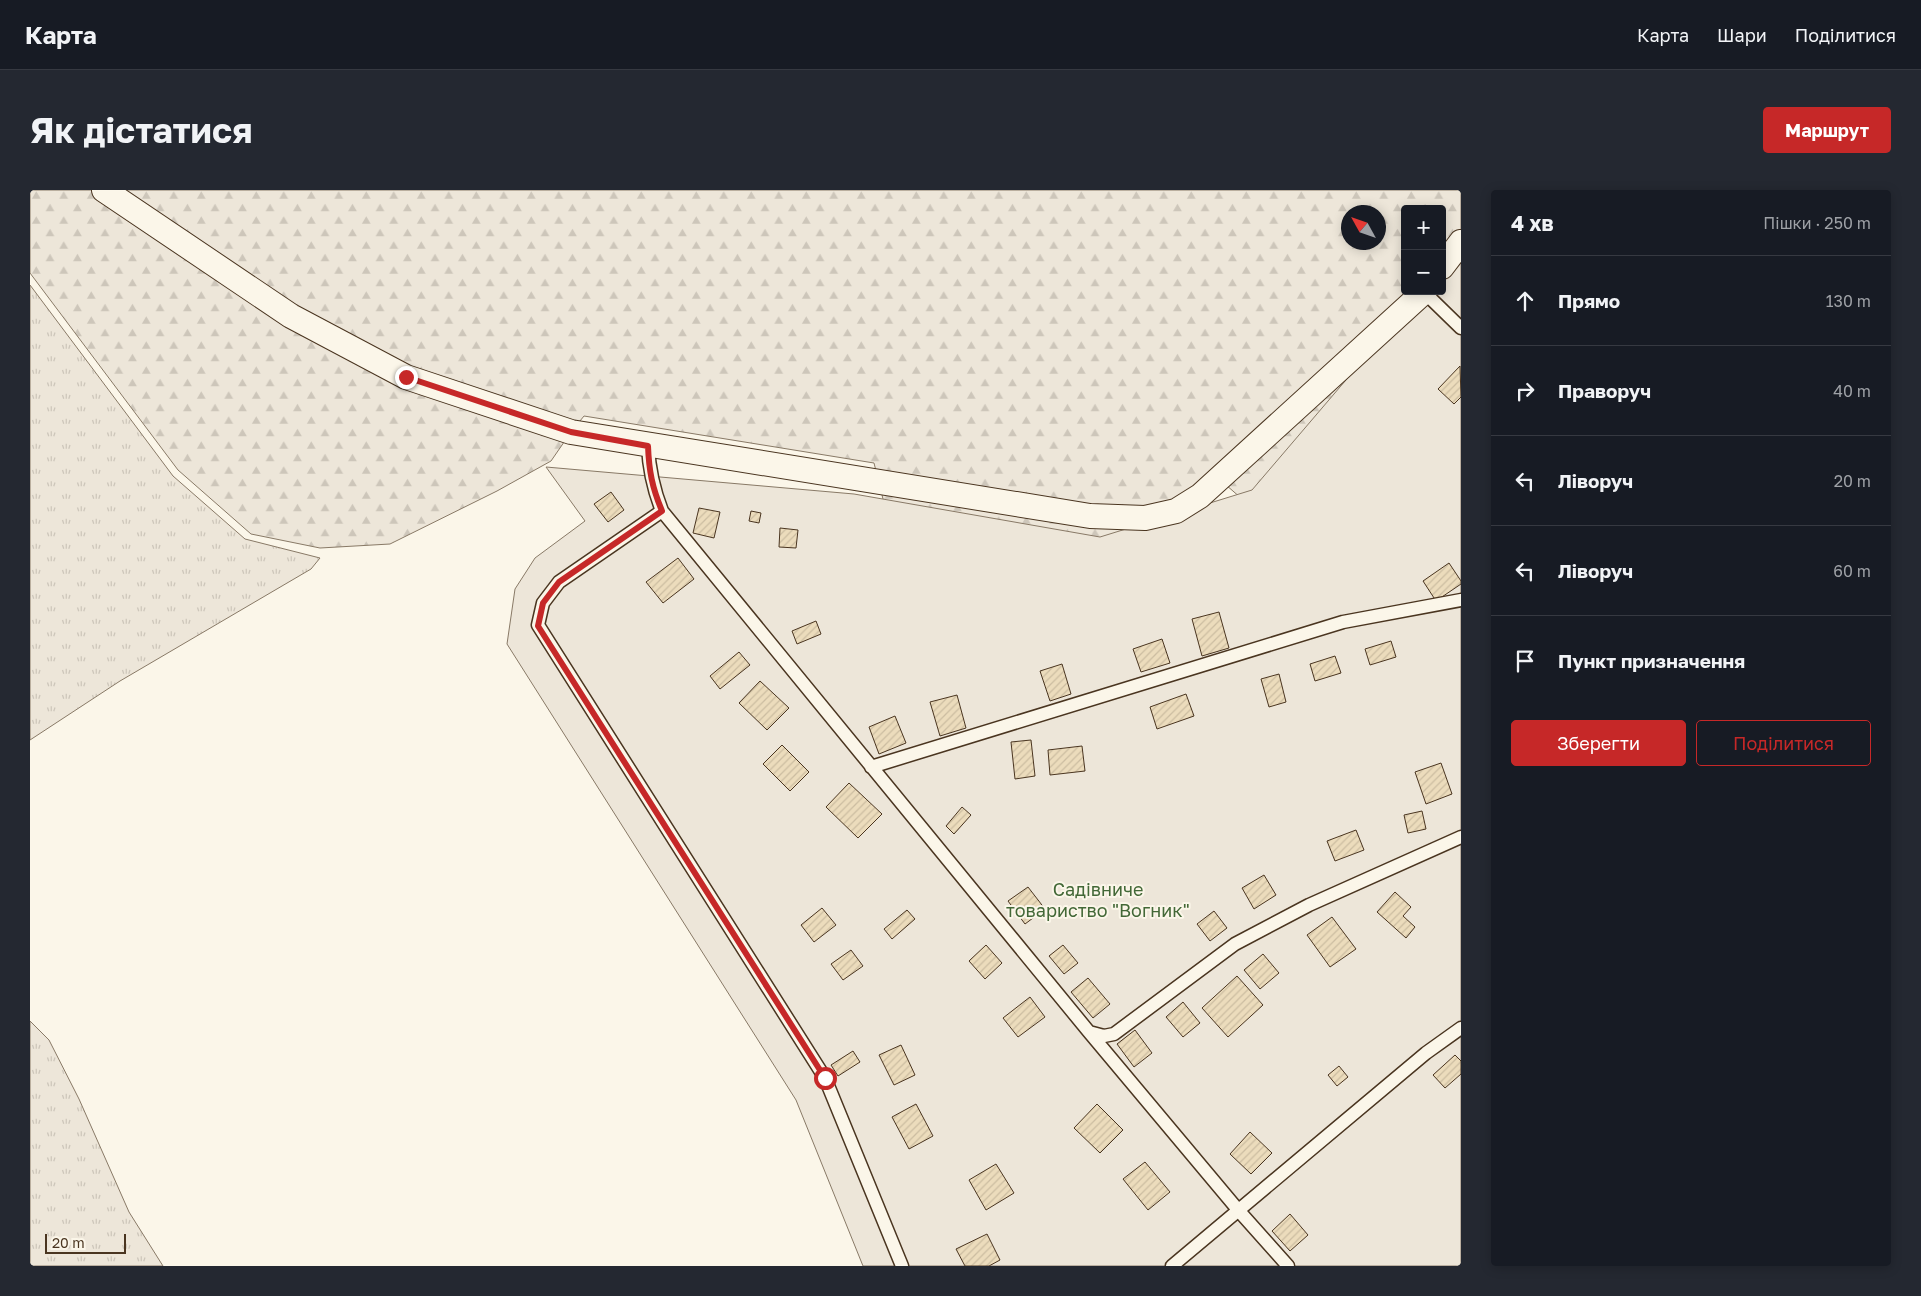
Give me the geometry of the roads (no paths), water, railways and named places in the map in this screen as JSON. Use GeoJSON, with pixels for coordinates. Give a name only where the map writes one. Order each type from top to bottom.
{"type":"FeatureCollection","features":[{"type":"Feature","properties":{"kind":"street"},"geometry":{"type":"LineString","coordinates":[[104,190],[291,316],[406,377],[571,432],[648,446],[1090,516],[1145,518],[1176,511],[1200,496],[1421,295]]}},
{"type":"Feature","properties":{"kind":"street"},"geometry":{"type":"LineString","coordinates":[[1446,262],[1461,242]]}},
{"type":"Feature","properties":{"kind":"lane"},"geometry":{"type":"LineString","coordinates":[[1427,295],[1461,328]]}},
{"type":"Feature","properties":{"kind":"lane"},"geometry":{"type":"LineString","coordinates":[[648,446],[650,478],[662,511],[1089,1032],[1239,1211],[1288,1266]]}},
{"type":"Feature","properties":{"kind":"lane"},"geometry":{"type":"LineString","coordinates":[[662,511],[559,582],[543,603],[538,626],[825,1078],[902,1266]]}},
{"type":"Feature","properties":{"kind":"lane"},"geometry":{"type":"LineString","coordinates":[[871,767],[1343,622],[1461,600]]}},
{"type":"Feature","properties":{"kind":"lane"},"geometry":{"type":"LineString","coordinates":[[1089,1032],[1104,1036],[1114,1034],[1236,944],[1309,906],[1461,838]]}},
{"type":"Feature","properties":{"kind":"lane"},"geometry":{"type":"LineString","coordinates":[[1172,1266],[1426,1053],[1461,1028]]}},
{"type":"Feature","properties":{"kind":"park label","name":"Садівниче товариство \"Вогник\""},"geometry":{"type":"Point","coordinates":[1098,900]}}]}
